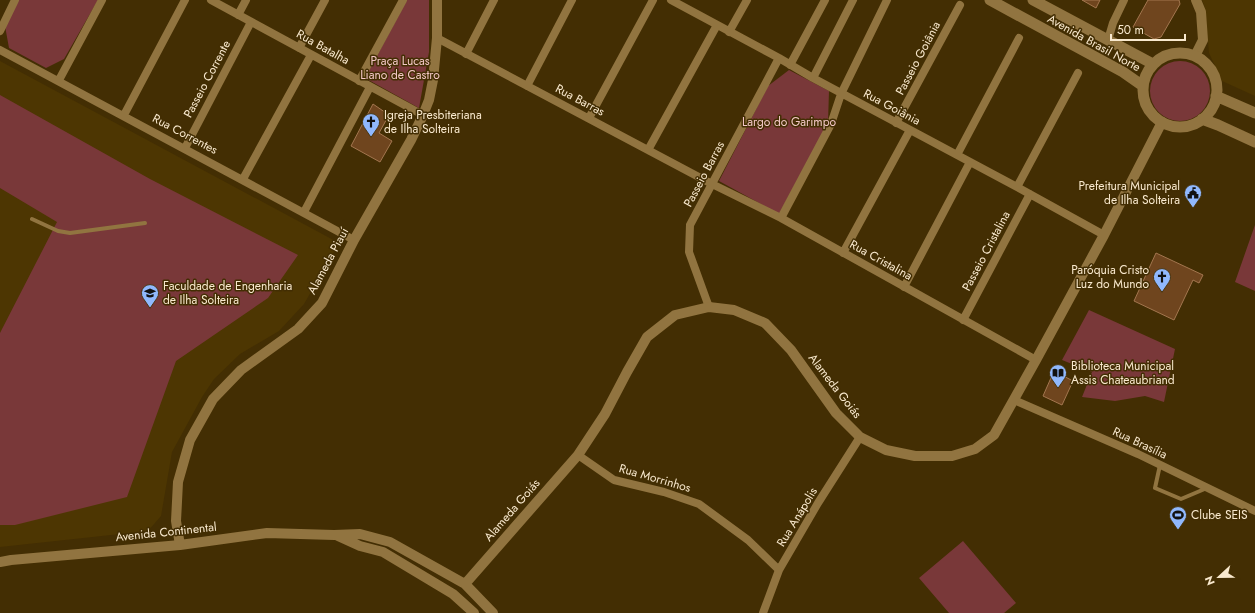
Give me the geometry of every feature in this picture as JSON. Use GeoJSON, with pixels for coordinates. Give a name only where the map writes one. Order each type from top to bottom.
{"type":"FeatureCollection","features":[{"type":"Feature","properties":{"kind":"main road","name":"Avenida Brasil Norte"},"geometry":{"type":"LineString","coordinates":[[990,0],[1123,72],[1143,86]]}},
{"type":"Feature","properties":{"kind":"main road","name":"Avenida Brasil Norte"},"geometry":{"type":"LineString","coordinates":[[1033,0],[1153,64]]}},
{"type":"Feature","properties":{"kind":"main road"},"geometry":{"type":"LineString","coordinates":[[1173,53],[1184,53],[1195,56],[1205,63],[1212,73],[1216,84],[1216,96],[1209,113],[1193,125],[1182,127],[1172,126],[1153,116],[1147,107],[1143,96],[1143,86],[1146,74],[1153,64],[1162,57],[1173,53]]}},
{"type":"Feature","properties":{"kind":"main road"},"geometry":{"type":"LineString","coordinates":[[1216,96],[1255,113]]}},
{"type":"Feature","properties":{"kind":"main road"},"geometry":{"type":"LineString","coordinates":[[1202,119],[1255,142]]}},
{"type":"Feature","properties":{"kind":"street"},"geometry":{"type":"LineString","coordinates":[[0,31],[15,0]]}},
{"type":"Feature","properties":{"kind":"street"},"geometry":{"type":"LineString","coordinates":[[59,80],[102,0]]}},
{"type":"Feature","properties":{"kind":"street"},"geometry":{"type":"LineString","coordinates":[[124,115],[185,0]]}},
{"type":"Feature","properties":{"kind":"street","name":"Rua Batalha"},"geometry":{"type":"LineString","coordinates":[[211,0],[423,115]]}},
{"type":"Feature","properties":{"kind":"street"},"geometry":{"type":"LineString","coordinates":[[238,15],[246,0]]}},
{"type":"Feature","properties":{"kind":"street"},"geometry":{"type":"LineString","coordinates":[[299,48],[325,0]]}},
{"type":"Feature","properties":{"kind":"street"},"geometry":{"type":"LineString","coordinates":[[359,81],[403,0]]}},
{"type":"Feature","properties":{"kind":"street","name":"Alameda Piauí"},"geometry":{"type":"LineString","coordinates":[[180,544],[176,521],[178,482],[190,440],[213,399],[241,370],[298,329],[322,302],[354,240],[411,140],[423,115],[429,100],[433,80],[437,38],[436,0]]}},
{"type":"Feature","properties":{"kind":"street"},"geometry":{"type":"LineString","coordinates":[[466,54],[494,0]]}},
{"type":"Feature","properties":{"kind":"street"},"geometry":{"type":"LineString","coordinates":[[527,86],[572,0]]}},
{"type":"Feature","properties":{"kind":"street"},"geometry":{"type":"LineString","coordinates":[[589,118],[653,0]]}},
{"type":"Feature","properties":{"kind":"street","name":"Rua Goiânia"},"geometry":{"type":"LineString","coordinates":[[670,0],[779,58],[841,94],[1104,235]]}},
{"type":"Feature","properties":{"kind":"street"},"geometry":{"type":"LineString","coordinates":[[730,32],[747,0]]}},
{"type":"Feature","properties":{"kind":"street"},"geometry":{"type":"LineString","coordinates":[[790,65],[825,0]]}},
{"type":"Feature","properties":{"kind":"street"},"geometry":{"type":"LineString","coordinates":[[813,78],[854,0]]}},
{"type":"Feature","properties":{"kind":"street"},"geometry":{"type":"LineString","coordinates":[[781,218],[831,124],[841,94],[887,0]]}},
{"type":"Feature","properties":{"kind":"street"},"geometry":{"type":"LineString","coordinates":[[1108,40],[1113,23],[1124,0]]}},
{"type":"Feature","properties":{"kind":"street"},"geometry":{"type":"LineString","coordinates":[[1195,56],[1203,40],[1201,12],[1196,0]]}},
{"type":"Feature","properties":{"kind":"street","name":"Passeio Goiânia"},"geometry":{"type":"LineString","coordinates":[[896,123],[960,5]]}},
{"type":"Feature","properties":{"kind":"street","name":"Passeio Corrente"},"geometry":{"type":"LineString","coordinates":[[185,148],[251,22]]}},
{"type":"Feature","properties":{"kind":"street"},"geometry":{"type":"LineString","coordinates":[[648,150],[717,25]]}},
{"type":"Feature","properties":{"kind":"street","name":"Rua Barras"},"geometry":{"type":"LineString","coordinates":[[437,38],[712,184]]}},
{"type":"Feature","properties":{"kind":"street"},"geometry":{"type":"LineString","coordinates":[[957,155],[1019,38]]}},
{"type":"Feature","properties":{"kind":"street"},"geometry":{"type":"LineString","coordinates":[[0,43],[1,52]]}},
{"type":"Feature","properties":{"kind":"street","name":"Rua Correntes"},"geometry":{"type":"LineString","coordinates":[[1,52],[59,80],[354,240]]}},
{"type":"Feature","properties":{"kind":"street"},"geometry":{"type":"LineString","coordinates":[[243,179],[312,55]]}},
{"type":"Feature","properties":{"kind":"street","name":"Passeio Barras"},"geometry":{"type":"LineString","coordinates":[[709,307],[689,252],[690,225],[779,58]]}},
{"type":"Feature","properties":{"kind":"street"},"geometry":{"type":"LineString","coordinates":[[1017,187],[1078,73]]}},
{"type":"Feature","properties":{"kind":"street"},"geometry":{"type":"LineString","coordinates":[[304,212],[370,87]]}},
{"type":"Feature","properties":{"kind":"street","name":"Alameda Goiás"},"geometry":{"type":"LineString","coordinates":[[464,584],[578,455],[605,414],[647,338],[675,315],[709,307],[734,310],[765,323],[791,350],[836,413],[860,437],[886,450],[915,456],[952,456],[975,449],[994,435],[1104,235],[1162,122]]}},
{"type":"Feature","properties":{"kind":"street"},"geometry":{"type":"LineString","coordinates":[[844,253],[910,130]]}},
{"type":"Feature","properties":{"kind":"street"},"geometry":{"type":"LineString","coordinates":[[904,287],[970,162]]}},
{"type":"Feature","properties":{"kind":"street","name":"Rua Cristalina"},"geometry":{"type":"LineString","coordinates":[[712,184],[781,218],[1036,360]]}},
{"type":"Feature","properties":{"kind":"street","name":"Passeio Cristalina"},"geometry":{"type":"LineString","coordinates":[[963,320],[1030,194]]}},
{"type":"Feature","properties":{"kind":"street","name":"Rua Brasília"},"geometry":{"type":"LineString","coordinates":[[1014,400],[1131,451],[1255,511]]}},
{"type":"Feature","properties":{"kind":"street","name":"Rua Anápolis"},"geometry":{"type":"LineString","coordinates":[[763,613],[779,570],[818,503],[860,437]]}},
{"type":"Feature","properties":{"kind":"street","name":"Rua Morrinhos"},"geometry":{"type":"LineString","coordinates":[[578,455],[614,480],[664,492],[699,504],[748,540],[779,570]]}},
{"type":"Feature","properties":{"kind":"street","name":"Avenida Continental"},"geometry":{"type":"LineString","coordinates":[[0,562],[180,544],[267,533],[334,535],[360,534],[390,542],[464,584],[493,613]]}},
{"type":"Feature","properties":{"kind":"street","name":"Avenida Continental"},"geometry":{"type":"LineString","coordinates":[[334,535],[360,546],[383,552],[453,594],[474,613]]}},
{"type":"Feature","properties":{"kind":"lane"},"geometry":{"type":"LineString","coordinates":[[32,219],[58,231],[70,233],[145,223]]}},
{"type":"Feature","properties":{"kind":"lane"},"geometry":{"type":"LineString","coordinates":[[1160,465],[1155,488],[1181,498],[1207,488]]}},
{"type":"Feature","properties":{"kind":"shaded area"},"geometry":{"type":"Polygon","coordinates":[[[1202,0],[1255,0],[1255,96],[1222,81],[1209,53],[1205,8],[1202,0]]]}},
{"type":"Feature","properties":{"kind":"shaded area","name":"Faculdade de Engenharia de Ilha Solteira"},"geometry":{"type":"Polygon","coordinates":[[[0,61],[339,243],[304,304],[279,331],[240,354],[214,379],[202,397],[172,452],[161,516],[148,531],[0,547],[0,61]]]}},
{"type":"Feature","properties":{"kind":"green space"},"geometry":{"type":"Polygon","coordinates":[[[18,0],[98,0],[64,59],[46,68],[9,48],[5,26],[18,0]]]}},
{"type":"Feature","properties":{"kind":"green space","name":"Praça Lucas Liano de Castro"},"geometry":{"type":"Polygon","coordinates":[[[407,0],[429,0],[429,52],[419,108],[365,78],[407,0]]]}},
{"type":"Feature","properties":{"kind":"green space"},"geometry":{"type":"Polygon","coordinates":[[[1174,61],[1186,61],[1197,66],[1205,74],[1210,85],[1208,103],[1197,116],[1186,121],[1174,121],[1163,116],[1155,108],[1150,97],[1150,85],[1155,74],[1163,66],[1174,61]]]}},
{"type":"Feature","properties":{"kind":"green space","name":"Largo do Garimpo"},"geometry":{"type":"Polygon","coordinates":[[[789,70],[829,91],[828,123],[779,214],[719,181],[768,86],[789,70]]]}},
{"type":"Feature","properties":{"kind":"green space","name":"Faculdade de Engenharia de Ilha Solteira"},"geometry":{"type":"Polygon","coordinates":[[[0,95],[150,179],[298,255],[268,298],[176,361],[127,497],[15,525],[0,525],[0,333],[57,222],[0,188],[0,95]]]}},
{"type":"Feature","properties":{"kind":"green space"},"geometry":{"type":"Polygon","coordinates":[[[1255,225],[1255,291],[1235,282],[1255,225]]]}},
{"type":"Feature","properties":{"kind":"green space"},"geometry":{"type":"Polygon","coordinates":[[[1089,310],[1175,349],[1164,402],[1145,396],[1115,401],[1082,397],[1092,372],[1062,360],[1089,310]]]}},
{"type":"Feature","properties":{"kind":"green space"},"geometry":{"type":"Polygon","coordinates":[[[963,541],[1016,603],[1004,613],[949,613],[919,578],[963,541]]]}},
{"type":"Feature","properties":{"kind":"building"},"geometry":{"type":"Polygon","coordinates":[[[1082,0],[1100,0],[1096,8],[1082,0]]]}},
{"type":"Feature","properties":{"kind":"building"},"geometry":{"type":"Polygon","coordinates":[[[1148,0],[1179,0],[1180,4],[1161,37],[1154,39],[1133,27],[1148,0]]]}},
{"type":"Feature","properties":{"kind":"building","name":"Igreja Presbiteriana de Ilha Solteira"},"geometry":{"type":"Polygon","coordinates":[[[373,104],[389,115],[379,133],[392,141],[380,162],[351,146],[373,104]]]}},
{"type":"Feature","properties":{"kind":"building","name":"Paróquia Cristo Luz do Mundo"},"geometry":{"type":"Polygon","coordinates":[[[1156,253],[1203,275],[1199,283],[1193,280],[1174,320],[1134,301],[1156,253]]]}},
{"type":"Feature","properties":{"kind":"building","name":"Biblioteca Municipal Assis Chateaubriand"},"geometry":{"type":"Polygon","coordinates":[[[1054,371],[1073,381],[1062,405],[1043,396],[1054,371]]]}},
{"type":"Feature","properties":{"kind":"place","name":"Igreja Presbiteriana de Ilha Solteira"},"geometry":{"type":"Point","coordinates":[371,137]}},
{"type":"Feature","properties":{"kind":"place","name":"Prefeitura Municipal de Ilha Solteira"},"geometry":{"type":"Point","coordinates":[1193,208]}},
{"type":"Feature","properties":{"kind":"place","name":"Paróquia Cristo Luz do Mundo"},"geometry":{"type":"Point","coordinates":[1162,292]}},
{"type":"Feature","properties":{"kind":"place","name":"Faculdade de Engenharia de Ilha Solteira"},"geometry":{"type":"Point","coordinates":[150,308]}},
{"type":"Feature","properties":{"kind":"place","name":"Biblioteca Municipal Assis Chateaubriand"},"geometry":{"type":"Point","coordinates":[1058,388]}},
{"type":"Feature","properties":{"kind":"place","name":"Clube SEIS"},"geometry":{"type":"Point","coordinates":[1178,530]}}]}
